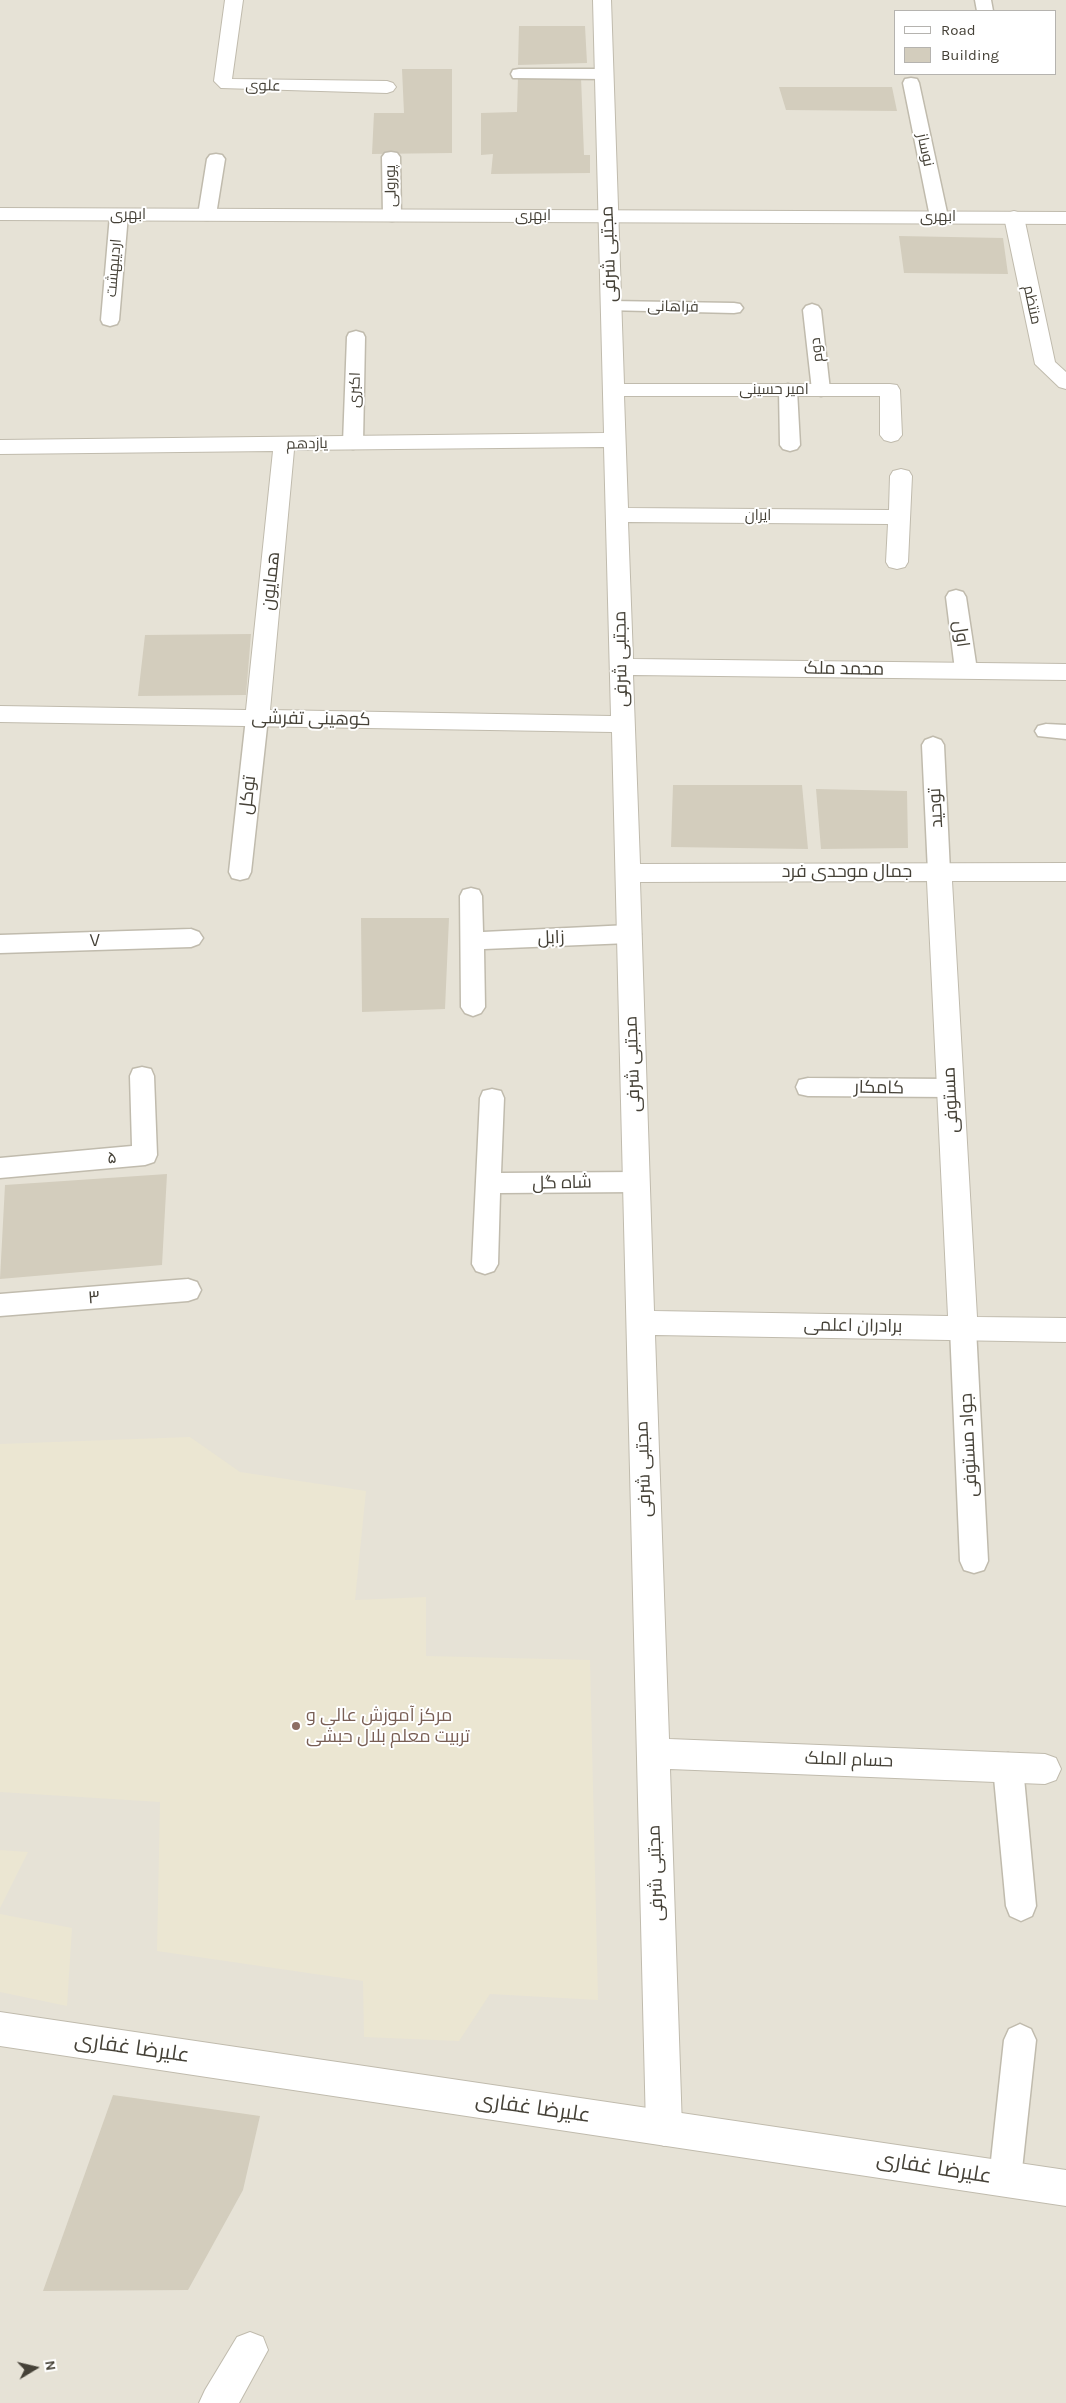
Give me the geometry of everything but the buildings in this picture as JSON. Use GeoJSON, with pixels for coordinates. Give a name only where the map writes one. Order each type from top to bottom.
{"type":"FeatureCollection","features":[{"type":"Feature","properties":{"kind":"street","name":"علوی"},"geometry":{"type":"LineString","coordinates":[[234,0],[223,81],[227,84],[387,87]]}},
{"type":"Feature","properties":{"kind":"street","name":"مجتبی شرفی"},"geometry":{"type":"LineString","coordinates":[[602,0],[664,2128]]}},
{"type":"Feature","properties":{"kind":"street","name":"ابهری"},"geometry":{"type":"LineString","coordinates":[[0,214],[1066,218]]}},
{"type":"Feature","properties":{"kind":"street","name":"منتظم"},"geometry":{"type":"LineString","coordinates":[[1014,217],[1045,364],[1066,383]]}},
{"type":"Feature","properties":{"kind":"street","name":"امیر حسینی"},"geometry":{"type":"LineString","coordinates":[[613,390],[890,390],[891,435]]}},
{"type":"Feature","properties":{"kind":"street","name":"یازدهم"},"geometry":{"type":"LineString","coordinates":[[0,447],[614,440]]}},
{"type":"Feature","properties":{"kind":"street","name":"همایون"},"geometry":{"type":"LineString","coordinates":[[257,718],[284,444]]}},
{"type":"Feature","properties":{"kind":"street"},"geometry":{"type":"LineString","coordinates":[[897,562],[901,476]]}},
{"type":"Feature","properties":{"kind":"street","name":"ایران"},"geometry":{"type":"LineString","coordinates":[[617,515],[899,517]]}},
{"type":"Feature","properties":{"kind":"street","name":"محمد ملک"},"geometry":{"type":"LineString","coordinates":[[622,667],[1066,672]]}},
{"type":"Feature","properties":{"kind":"street","name":"کوهینی تفرشی"},"geometry":{"type":"LineString","coordinates":[[0,714],[623,724]]}},
{"type":"Feature","properties":{"kind":"street","name":"مستوفی"},"geometry":{"type":"LineString","coordinates":[[939,872],[963,1328]]}},
{"type":"Feature","properties":{"kind":"street","name":"جمال موحدی فرد"},"geometry":{"type":"LineString","coordinates":[[628,873],[1066,872]]}},
{"type":"Feature","properties":{"kind":"street","name":"برادران اعلمی"},"geometry":{"type":"LineString","coordinates":[[640,1322],[1066,1330]]}},
{"type":"Feature","properties":{"kind":"street","name":"حسام الملک"},"geometry":{"type":"LineString","coordinates":[[652,1753],[1045,1769]]}},
{"type":"Feature","properties":{"kind":"street","name":"علیرضا غفاری"},"geometry":{"type":"LineString","coordinates":[[0,2029],[1066,2188]]}},
{"type":"Feature","properties":{"kind":"street"},"geometry":{"type":"LineString","coordinates":[[218,2403],[250,2350]]}},
{"type":"Feature","properties":{"kind":"lane"},"geometry":{"type":"LineString","coordinates":[[519,74],[604,74]]}},
{"type":"Feature","properties":{"kind":"lane","name":"نوساز"},"geometry":{"type":"LineString","coordinates":[[911,83],[939,217]]}},
{"type":"Feature","properties":{"kind":"lane","name":"پورولی"},"geometry":{"type":"LineString","coordinates":[[391,157],[392,216]]}},
{"type":"Feature","properties":{"kind":"lane"},"geometry":{"type":"LineString","coordinates":[[207,215],[216,159]]}},
{"type":"Feature","properties":{"kind":"lane","name":"اردیبهشت"},"geometry":{"type":"LineString","coordinates":[[110,320],[119,215]]}},
{"type":"Feature","properties":{"kind":"lane","name":"فراهانی"},"geometry":{"type":"LineString","coordinates":[[611,306],[734,308]]}},
{"type":"Feature","properties":{"kind":"lane","name":"دوم"},"geometry":{"type":"LineString","coordinates":[[812,310],[821,390]]}},
{"type":"Feature","properties":{"kind":"lane","name":"اکبری"},"geometry":{"type":"LineString","coordinates":[[353,444],[356,337]]}},
{"type":"Feature","properties":{"kind":"lane"},"geometry":{"type":"LineString","coordinates":[[788,390],[790,445]]}},
{"type":"Feature","properties":{"kind":"lane","name":"اول"},"geometry":{"type":"LineString","coordinates":[[956,597],[966,670]]}},
{"type":"Feature","properties":{"kind":"lane","name":"توکل"},"geometry":{"type":"LineString","coordinates":[[240,872],[257,718]]}},
{"type":"Feature","properties":{"kind":"lane","name":"توحید"},"geometry":{"type":"LineString","coordinates":[[933,745],[939,872]]}},
{"type":"Feature","properties":{"kind":"lane"},"geometry":{"type":"LineString","coordinates":[[471,896],[473,1007]]}},
{"type":"Feature","properties":{"kind":"lane","name":"زابل"},"geometry":{"type":"LineString","coordinates":[[472,941],[629,934]]}},
{"type":"Feature","properties":{"kind":"lane","name":"۷"},"geometry":{"type":"LineString","coordinates":[[0,944],[191,938]]}},
{"type":"Feature","properties":{"kind":"lane","name":"۵"},"geometry":{"type":"LineString","coordinates":[[0,1168],[145,1155],[142,1076]]}},
{"type":"Feature","properties":{"kind":"lane","name":"کامکار"},"geometry":{"type":"LineString","coordinates":[[808,1087],[951,1088]]}},
{"type":"Feature","properties":{"kind":"lane"},"geometry":{"type":"LineString","coordinates":[[485,1264],[492,1098]]}},
{"type":"Feature","properties":{"kind":"lane","name":"شاه گل"},"geometry":{"type":"LineString","coordinates":[[488,1184],[636,1182]]}},
{"type":"Feature","properties":{"kind":"lane","name":"۳"},"geometry":{"type":"LineString","coordinates":[[0,1305],[188,1290]]}},
{"type":"Feature","properties":{"kind":"lane","name":"جواد مستوفی"},"geometry":{"type":"LineString","coordinates":[[963,1328],[974,1561]]}},
{"type":"Feature","properties":{"kind":"lane"},"geometry":{"type":"LineString","coordinates":[[1008,1767],[1021,1906]]}},
{"type":"Feature","properties":{"kind":"lane"},"geometry":{"type":"LineString","coordinates":[[1005,2179],[1020,2040]]}},
{"type":"Feature","properties":{"kind":"shaded area"},"geometry":{"type":"Polygon","coordinates":[[[0,0],[1066,0],[1066,2403],[0,2403],[0,0]]]}},
{"type":"Feature","properties":{"kind":"shaded area","name":"مرکز آموزش عالی و تربیت معلم بلال حبشی"},"geometry":{"type":"Polygon","coordinates":[[[190,1437],[240,1472],[366,1491],[355,1600],[426,1597],[426,1656],[590,1660],[598,2000],[490,1994],[459,2041],[364,2037],[363,1981],[157,1951],[160,1802],[0,1792],[0,1444],[190,1437]]]}},
{"type":"Feature","properties":{"kind":"shaded area"},"geometry":{"type":"Polygon","coordinates":[[[0,1850],[28,1852],[0,1908],[0,1850]]]}},
{"type":"Feature","properties":{"kind":"shaded area"},"geometry":{"type":"Polygon","coordinates":[[[0,1914],[72,1928],[67,2006],[0,1992],[0,1914]]]}},
{"type":"Feature","properties":{"kind":"place","name":"مرکز آموزش عالی و تربیت معلم بلال حبشی"},"geometry":{"type":"Point","coordinates":[296,1726]}}]}
